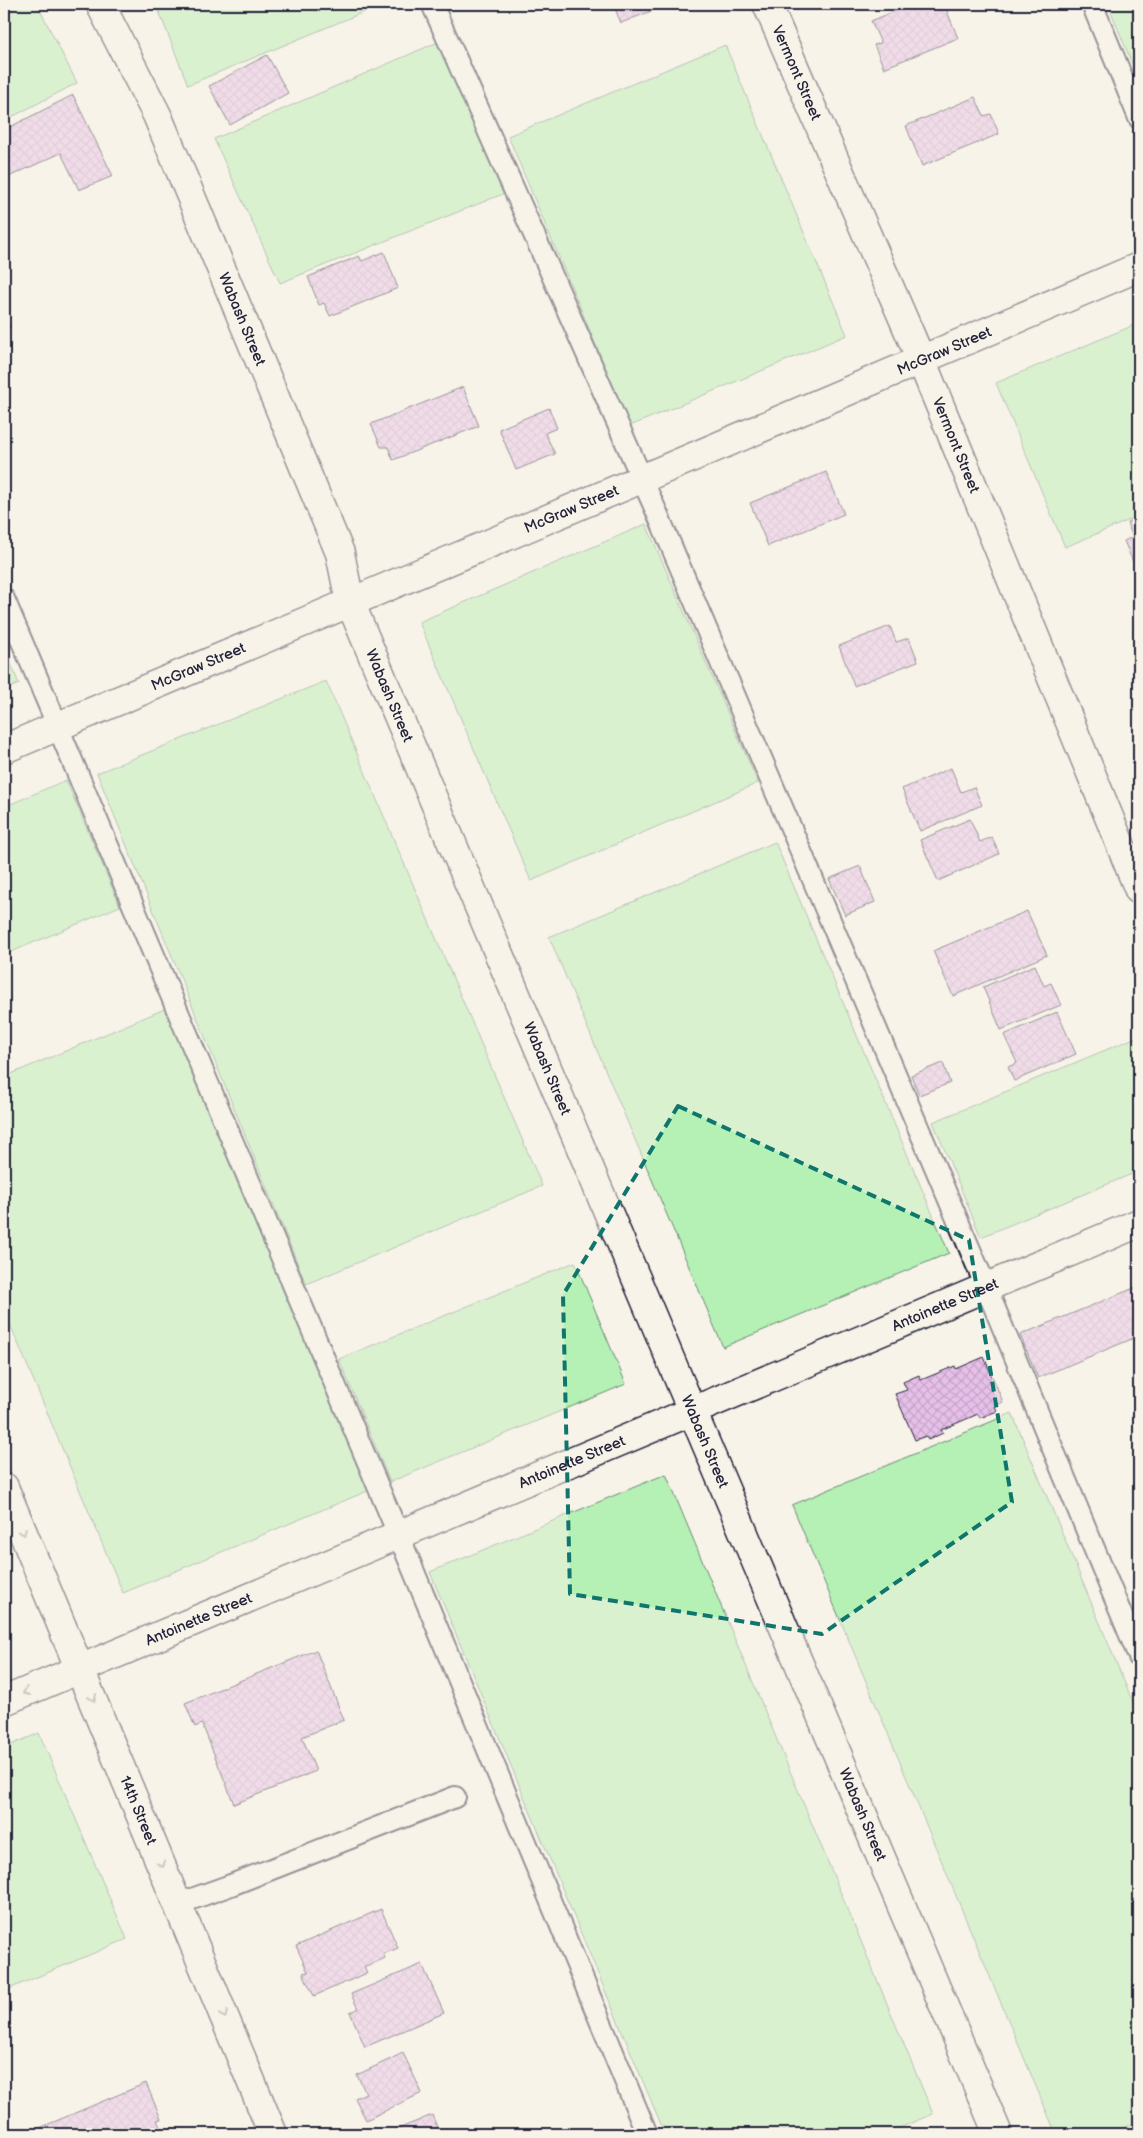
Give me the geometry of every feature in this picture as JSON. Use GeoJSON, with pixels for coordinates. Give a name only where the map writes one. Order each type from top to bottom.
{"type":"FeatureCollection","features":[{"type":"Feature","properties":{"kind":"street","name":"Wabash Street"},"geometry":{"type":"LineString","coordinates":[[100,4],[158,115],[340,554],[350,602],[998,2134]]}},
{"type":"Feature","properties":{"kind":"street","name":"Vermont Street"},"geometry":{"type":"LineString","coordinates":[[767,4],[922,362],[1139,890]]}},
{"type":"Feature","properties":{"kind":"street","name":"McGraw Street"},"geometry":{"type":"LineString","coordinates":[[4,749],[642,478],[922,362],[1139,267]]}},
{"type":"Feature","properties":{"kind":"street","name":"Antoinette Street"},"geometry":{"type":"LineString","coordinates":[[4,1701],[1139,1223]]}},
{"type":"Feature","properties":{"kind":"street","name":"14th Street"},"geometry":{"type":"LineString","coordinates":[[4,1487],[273,2134]]}},
{"type":"Feature","properties":{"kind":"lane"},"geometry":{"type":"LineString","coordinates":[[432,4],[642,478],[986,1287],[1139,1657]]}},
{"type":"Feature","properties":{"kind":"lane"},"geometry":{"type":"LineString","coordinates":[[1092,4],[1139,118]]}},
{"type":"Feature","properties":{"kind":"lane"},"geometry":{"type":"LineString","coordinates":[[4,599],[399,1535],[647,2134]]}},
{"type":"Feature","properties":{"kind":"lane"},"geometry":{"type":"LineString","coordinates":[[178,1904],[455,1797]]}},
{"type":"Feature","properties":{"kind":"highlighted area"},"geometry":{"type":"Polygon","coordinates":[[[678,1106],[969,1240],[1012,1502],[822,1634],[570,1594],[563,1295],[678,1106]]]}},
{"type":"Feature","properties":{"kind":"green space"},"geometry":{"type":"Polygon","coordinates":[[[4,4],[37,4],[77,83],[4,121],[4,4]]]}},
{"type":"Feature","properties":{"kind":"green space"},"geometry":{"type":"Polygon","coordinates":[[[156,4],[383,4],[188,85],[156,4]]]}},
{"type":"Feature","properties":{"kind":"green space"},"geometry":{"type":"Polygon","coordinates":[[[1108,4],[1139,4],[1139,81],[1108,4]]]}},
{"type":"Feature","properties":{"kind":"green space"},"geometry":{"type":"Polygon","coordinates":[[[438,42],[503,194],[280,283],[214,139],[438,42]]]}},
{"type":"Feature","properties":{"kind":"green space"},"geometry":{"type":"Polygon","coordinates":[[[725,45],[847,335],[630,426],[508,136],[725,45]]]}},
{"type":"Feature","properties":{"kind":"green space"},"geometry":{"type":"Polygon","coordinates":[[[1139,323],[1139,516],[1065,547],[996,383],[1139,323]]]}},
{"type":"Feature","properties":{"kind":"green space"},"geometry":{"type":"Polygon","coordinates":[[[646,524],[758,783],[531,881],[419,622],[646,524]]]}},
{"type":"Feature","properties":{"kind":"green space"},"geometry":{"type":"Polygon","coordinates":[[[4,646],[19,684],[4,690],[4,646]]]}},
{"type":"Feature","properties":{"kind":"green space"},"geometry":{"type":"Polygon","coordinates":[[[326,681],[542,1186],[306,1284],[97,773],[326,681]]]}},
{"type":"Feature","properties":{"kind":"green space"},"geometry":{"type":"Polygon","coordinates":[[[66,780],[120,906],[4,955],[4,807],[66,780]]]}},
{"type":"Feature","properties":{"kind":"green space"},"geometry":{"type":"Polygon","coordinates":[[[775,842],[949,1253],[723,1347],[549,937],[775,842]]]}},
{"type":"Feature","properties":{"kind":"green space"},"geometry":{"type":"Polygon","coordinates":[[[167,1008],[370,1490],[123,1593],[4,1310],[4,1077],[167,1008]]]}},
{"type":"Feature","properties":{"kind":"green space"},"geometry":{"type":"Polygon","coordinates":[[[1139,1036],[1139,1171],[981,1237],[933,1122],[1139,1036]]]}},
{"type":"Feature","properties":{"kind":"green space"},"geometry":{"type":"Polygon","coordinates":[[[575,1262],[626,1384],[390,1482],[339,1359],[575,1262]]]}},
{"type":"Feature","properties":{"kind":"green space"},"geometry":{"type":"Polygon","coordinates":[[[1012,1413],[1139,1717],[1139,2121],[1108,2134],[1056,2134],[792,1505],[1012,1413]]]}},
{"type":"Feature","properties":{"kind":"green space"},"geometry":{"type":"Polygon","coordinates":[[[666,1474],[933,2114],[884,2134],[665,2134],[430,1572],[666,1474]]]}},
{"type":"Feature","properties":{"kind":"green space"},"geometry":{"type":"Polygon","coordinates":[[[39,1733],[127,1939],[4,1991],[4,1748],[39,1733]]]}},
{"type":"Feature","properties":{"kind":"building"},"geometry":{"type":"Polygon","coordinates":[[[613,4],[669,4],[621,23],[613,4]]]}},
{"type":"Feature","properties":{"kind":"building"},"geometry":{"type":"Polygon","coordinates":[[[912,4],[944,4],[958,38],[884,68],[874,45],[881,43],[871,21],[912,4]]]}},
{"type":"Feature","properties":{"kind":"building"},"geometry":{"type":"Polygon","coordinates":[[[267,55],[288,93],[230,125],[209,86],[267,55]]]}},
{"type":"Feature","properties":{"kind":"building"},"geometry":{"type":"Polygon","coordinates":[[[73,95],[113,176],[79,190],[61,153],[4,179],[4,130],[73,95]]]}},
{"type":"Feature","properties":{"kind":"building"},"geometry":{"type":"Polygon","coordinates":[[[975,97],[984,116],[991,114],[999,134],[922,166],[906,126],[975,97]]]}},
{"type":"Feature","properties":{"kind":"building"},"geometry":{"type":"Polygon","coordinates":[[[384,252],[398,288],[330,316],[324,303],[319,305],[308,277],[359,256],[362,261],[384,252]]]}},
{"type":"Feature","properties":{"kind":"building"},"geometry":{"type":"Polygon","coordinates":[[[4,314],[10,327],[4,332],[4,314]]]}},
{"type":"Feature","properties":{"kind":"building"},"geometry":{"type":"Polygon","coordinates":[[[463,387],[479,426],[393,460],[388,447],[381,447],[371,424],[463,387]]]}},
{"type":"Feature","properties":{"kind":"building"},"geometry":{"type":"Polygon","coordinates":[[[549,408],[557,428],[545,433],[555,454],[516,470],[499,429],[549,408]]]}},
{"type":"Feature","properties":{"kind":"building"},"geometry":{"type":"Polygon","coordinates":[[[826,472],[844,514],[768,546],[750,503],[826,472]]]}},
{"type":"Feature","properties":{"kind":"building"},"geometry":{"type":"Polygon","coordinates":[[[1139,517],[1139,570],[1137,571],[1124,541],[1133,537],[1127,523],[1139,517]]]}},
{"type":"Feature","properties":{"kind":"building"},"geometry":{"type":"Polygon","coordinates":[[[890,626],[896,642],[909,638],[918,661],[854,686],[839,646],[890,626]]]}},
{"type":"Feature","properties":{"kind":"building"},"geometry":{"type":"Polygon","coordinates":[[[951,768],[961,792],[974,787],[982,805],[920,831],[902,789],[951,768]]]}},
{"type":"Feature","properties":{"kind":"building"},"geometry":{"type":"Polygon","coordinates":[[[970,819],[980,842],[992,837],[999,854],[938,881],[920,840],[970,819]]]}},
{"type":"Feature","properties":{"kind":"building"},"geometry":{"type":"Polygon","coordinates":[[[860,866],[875,902],[845,915],[829,879],[860,866]]]}},
{"type":"Feature","properties":{"kind":"building"},"geometry":{"type":"Polygon","coordinates":[[[1027,911],[1047,955],[953,996],[933,951],[1027,911]]]}},
{"type":"Feature","properties":{"kind":"building"},"geometry":{"type":"Polygon","coordinates":[[[1035,965],[1044,986],[1051,983],[1061,1005],[1001,1030],[983,987],[1035,965]]]}},
{"type":"Feature","properties":{"kind":"building"},"geometry":{"type":"Polygon","coordinates":[[[1057,1012],[1076,1054],[1014,1081],[1008,1067],[1017,1063],[1004,1035],[1057,1012]]]}},
{"type":"Feature","properties":{"kind":"building"},"geometry":{"type":"Polygon","coordinates":[[[943,1063],[950,1083],[919,1095],[911,1075],[943,1063]]]}},
{"type":"Feature","properties":{"kind":"building"},"geometry":{"type":"Polygon","coordinates":[[[1139,1286],[1139,1336],[1038,1378],[1020,1335],[1139,1286]]]}},
{"type":"Feature","properties":{"kind":"building"},"geometry":{"type":"Polygon","coordinates":[[[984,1357],[1003,1402],[995,1406],[997,1411],[980,1418],[978,1414],[941,1430],[943,1433],[928,1440],[926,1436],[915,1440],[895,1394],[907,1390],[903,1382],[919,1375],[921,1380],[955,1366],[956,1369],[984,1357]]]}},
{"type":"Feature","properties":{"kind":"building"},"geometry":{"type":"Polygon","coordinates":[[[316,1650],[344,1720],[302,1737],[316,1771],[234,1804],[202,1724],[195,1727],[185,1703],[316,1650]]]}},
{"type":"Feature","properties":{"kind":"building"},"geometry":{"type":"Polygon","coordinates":[[[381,1909],[398,1948],[383,1954],[385,1958],[364,1968],[367,1973],[314,1996],[303,1973],[308,1972],[296,1946],[381,1909]]]}},
{"type":"Feature","properties":{"kind":"building"},"geometry":{"type":"Polygon","coordinates":[[[422,1964],[444,2013],[365,2047],[350,2012],[358,2009],[351,1994],[422,1964]]]}},
{"type":"Feature","properties":{"kind":"building"},"geometry":{"type":"Polygon","coordinates":[[[403,2053],[422,2093],[366,2120],[355,2098],[366,2093],[357,2075],[403,2053]]]}},
{"type":"Feature","properties":{"kind":"building"},"geometry":{"type":"Polygon","coordinates":[[[146,2083],[161,2119],[157,2120],[162,2132],[156,2134],[39,2134],[37,2129],[146,2083]]]}},
{"type":"Feature","properties":{"kind":"building"},"geometry":{"type":"Polygon","coordinates":[[[432,2115],[440,2134],[386,2134],[432,2115]]]}}]}
